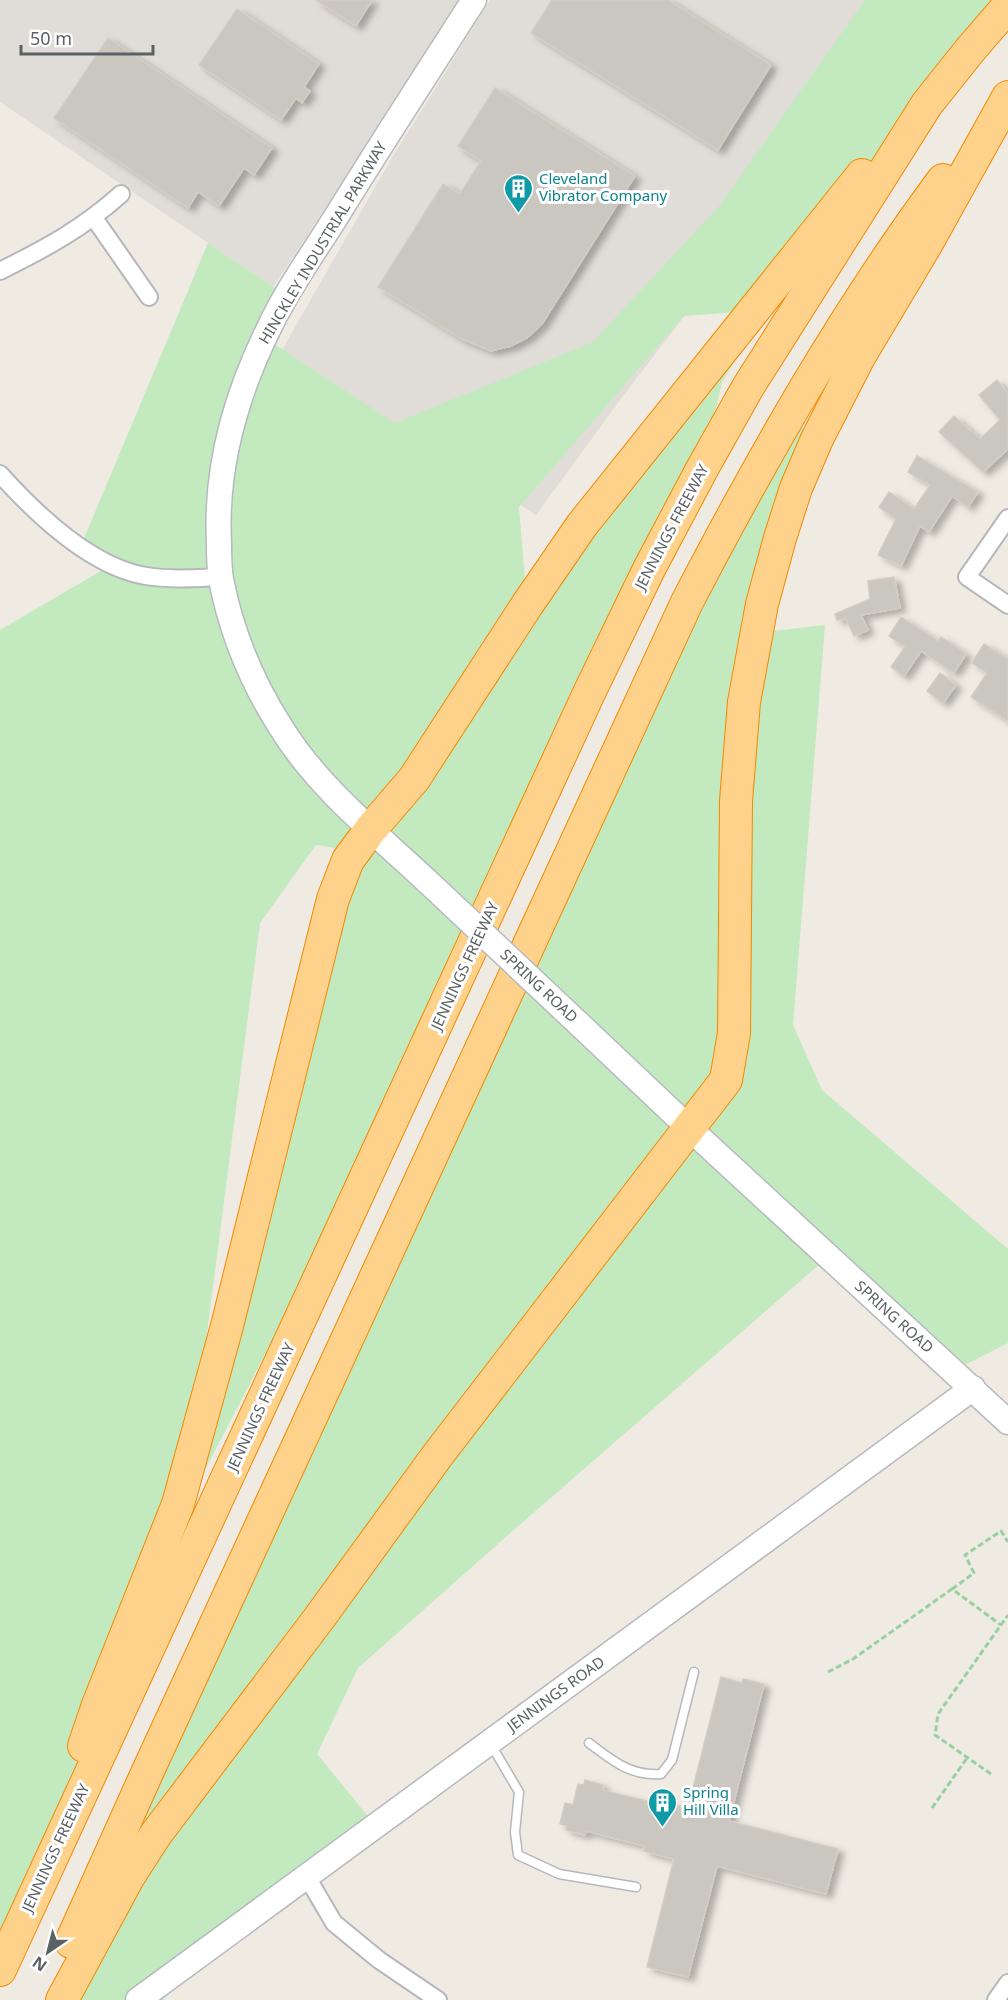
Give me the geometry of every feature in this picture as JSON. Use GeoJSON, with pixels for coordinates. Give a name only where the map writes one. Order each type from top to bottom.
{"type":"FeatureCollection","features":[{"type":"Feature","properties":{"kind":"highway","name":"JENNINGS FREEWAY"},"geometry":{"type":"LineString","coordinates":[[0,1970],[48,1862],[146,1657],[649,569],[748,387],[927,104],[1008,6]]}},
{"type":"Feature","properties":{"kind":"highway"},"geometry":{"type":"LineString","coordinates":[[62,2000],[118,1894],[156,1834],[320,1617],[436,1456],[726,1080],[734,1033],[736,801],[744,702],[762,604],[780,538],[796,488],[817,439],[859,357],[927,243],[1008,96]]}},
{"type":"Feature","properties":{"kind":"highway"},"geometry":{"type":"LineString","coordinates":[[45,2000],[147,1773],[687,602],[729,522],[824,356],[868,286],[926,202],[1008,96]]}},
{"type":"Feature","properties":{"kind":"highway"},"geometry":{"type":"LineString","coordinates":[[48,1862],[98,1705],[178,1504],[227,1326],[333,899],[348,860],[414,779],[582,525],[881,152],[927,104]]}},
{"type":"Feature","properties":{"kind":"street","name":"HINCKLEY INDUSTRIAL PARKWAY"},"geometry":{"type":"LineString","coordinates":[[221,577],[218,535],[222,468],[233,418],[248,374],[271,324],[294,284],[474,0]]}},
{"type":"Feature","properties":{"kind":"street"},"geometry":{"type":"LineString","coordinates":[[0,271],[48,247],[94,218],[121,194]]}},
{"type":"Feature","properties":{"kind":"street"},"geometry":{"type":"LineString","coordinates":[[94,218],[149,297]]}},
{"type":"Feature","properties":{"kind":"street"},"geometry":{"type":"LineString","coordinates":[[0,474],[52,526],[80,548],[112,565],[145,576],[221,577]]}},
{"type":"Feature","properties":{"kind":"street"},"geometry":{"type":"LineString","coordinates":[[1008,518],[967,577],[1008,604]]}},
{"type":"Feature","properties":{"kind":"street","name":"SPRING ROAD"},"geometry":{"type":"LineString","coordinates":[[221,577],[232,620],[248,667],[281,729],[313,771],[371,829],[689,1128],[1008,1422]]}},
{"type":"Feature","properties":{"kind":"street","name":"JENNINGS ROAD"},"geometry":{"type":"LineString","coordinates":[[145,1995],[973,1388]]}},
{"type":"Feature","properties":{"kind":"street"},"geometry":{"type":"LineString","coordinates":[[307,1877],[334,1923],[379,1960],[438,2000]]}},
{"type":"Feature","properties":{"kind":"street"},"geometry":{"type":"LineString","coordinates":[[996,2000],[1008,1983]]}},
{"type":"Feature","properties":{"kind":"lane"},"geometry":{"type":"LineString","coordinates":[[589,1743],[625,1769],[645,1775],[661,1774],[672,1760],[694,1671]]}},
{"type":"Feature","properties":{"kind":"lane"},"geometry":{"type":"LineString","coordinates":[[490,1743],[519,1792],[515,1832],[518,1855],[559,1874],[636,1887]]}},
{"type":"Feature","properties":{"kind":"path"},"geometry":{"type":"LineString","coordinates":[[828,1672],[853,1659],[974,1573],[965,1555],[1001,1531],[1008,1542]]}},
{"type":"Feature","properties":{"kind":"path"},"geometry":{"type":"LineString","coordinates":[[952,1589],[1001,1625]]}},
{"type":"Feature","properties":{"kind":"path"},"geometry":{"type":"LineString","coordinates":[[991,1773],[935,1735],[938,1714],[1008,1615]]}},
{"type":"Feature","properties":{"kind":"path"},"geometry":{"type":"LineString","coordinates":[[932,1808],[967,1757]]}},
{"type":"Feature","properties":{"kind":"shaded area"},"geometry":{"type":"Polygon","coordinates":[[[0,0],[460,0],[394,106],[273,287],[0,102],[0,0]]]}},
{"type":"Feature","properties":{"kind":"shaded area"},"geometry":{"type":"Polygon","coordinates":[[[490,0],[927,0],[620,400],[536,515],[282,350],[390,161],[490,0]]]}},
{"type":"Feature","properties":{"kind":"green space"},"geometry":{"type":"Polygon","coordinates":[[[865,0],[1008,0],[752,311],[684,316],[519,507],[527,604],[730,351],[738,356],[722,382],[702,469],[446,1007],[206,1468],[198,1470],[355,851],[316,845],[260,923],[191,1457],[75,1774],[0,1970],[0,630],[111,565],[80,548],[208,243],[287,296],[265,338],[395,423],[593,342],[720,205],[865,0]]]}},
{"type":"Feature","properties":{"kind":"green space"},"geometry":{"type":"Polygon","coordinates":[[[788,418],[817,439],[756,633],[825,625],[793,1025],[822,1090],[1008,1249],[1008,1343],[953,1371],[828,1257],[358,1668],[317,1754],[376,1826],[152,1990],[165,2000],[62,2000],[156,1834],[131,1808],[788,418]]]}},
{"type":"Feature","properties":{"kind":"building"},"geometry":{"type":"Polygon","coordinates":[[[316,0],[372,0],[356,26],[316,0]]]}},
{"type":"Feature","properties":{"kind":"building"},"geometry":{"type":"Polygon","coordinates":[[[552,0],[668,0],[771,65],[718,150],[531,33],[552,0]]]}},
{"type":"Feature","properties":{"kind":"building"},"geometry":{"type":"Polygon","coordinates":[[[237,9],[319,64],[304,87],[310,91],[302,103],[296,98],[281,120],[199,65],[237,9]]]}},
{"type":"Feature","properties":{"kind":"building"},"geometry":{"type":"Polygon","coordinates":[[[108,38],[272,148],[254,175],[244,168],[219,206],[198,192],[188,208],[54,118],[108,38]]]}},
{"type":"Feature","properties":{"kind":"building","name":"Cleveland Vibrator Company"},"geometry":{"type":"Polygon","coordinates":[[[495,88],[635,176],[542,324],[527,338],[511,346],[491,351],[462,339],[378,287],[443,184],[460,194],[481,161],[458,146],[495,88]]]}},
{"type":"Feature","properties":{"kind":"building"},"geometry":{"type":"Polygon","coordinates":[[[997,380],[1008,394],[1008,449],[983,472],[939,432],[954,416],[980,439],[1000,420],[979,395],[997,380]]]}},
{"type":"Feature","properties":{"kind":"building"},"geometry":{"type":"Polygon","coordinates":[[[917,456],[978,492],[968,507],[952,496],[929,532],[920,526],[901,566],[878,555],[896,519],[879,507],[889,492],[914,509],[930,485],[908,472],[917,456]]]}},
{"type":"Feature","properties":{"kind":"building"},"geometry":{"type":"Polygon","coordinates":[[[894,577],[900,608],[861,615],[868,630],[854,636],[846,618],[837,620],[835,614],[870,599],[868,581],[894,577]]]}},
{"type":"Feature","properties":{"kind":"building"},"geometry":{"type":"Polygon","coordinates":[[[901,617],[938,641],[941,637],[966,654],[954,673],[921,651],[904,676],[891,667],[905,647],[889,636],[901,617]]]}},
{"type":"Feature","properties":{"kind":"building"},"geometry":{"type":"Polygon","coordinates":[[[984,644],[1008,659],[1008,721],[971,697],[987,673],[972,663],[984,644]]]}},
{"type":"Feature","properties":{"kind":"building"},"geometry":{"type":"Polygon","coordinates":[[[940,673],[956,685],[943,703],[927,691],[940,673]]]}},
{"type":"Feature","properties":{"kind":"building","name":"Spring Hill Villa"},"geometry":{"type":"Polygon","coordinates":[[[721,1677],[742,1683],[743,1679],[764,1684],[729,1821],[838,1849],[826,1894],[717,1866],[688,1977],[647,1967],[674,1859],[644,1851],[645,1846],[586,1831],[585,1835],[566,1830],[567,1826],[560,1824],[565,1803],[573,1805],[578,1784],[584,1785],[585,1780],[603,1785],[602,1790],[659,1804],[659,1801],[688,1808],[721,1677]]]}},
{"type":"Feature","properties":{"kind":"place","name":"Cleveland Vibrator Company"},"geometry":{"type":"Point","coordinates":[518,214]}},
{"type":"Feature","properties":{"kind":"place","name":"Spring Hill Villa"},"geometry":{"type":"Point","coordinates":[662,1828]}}]}
